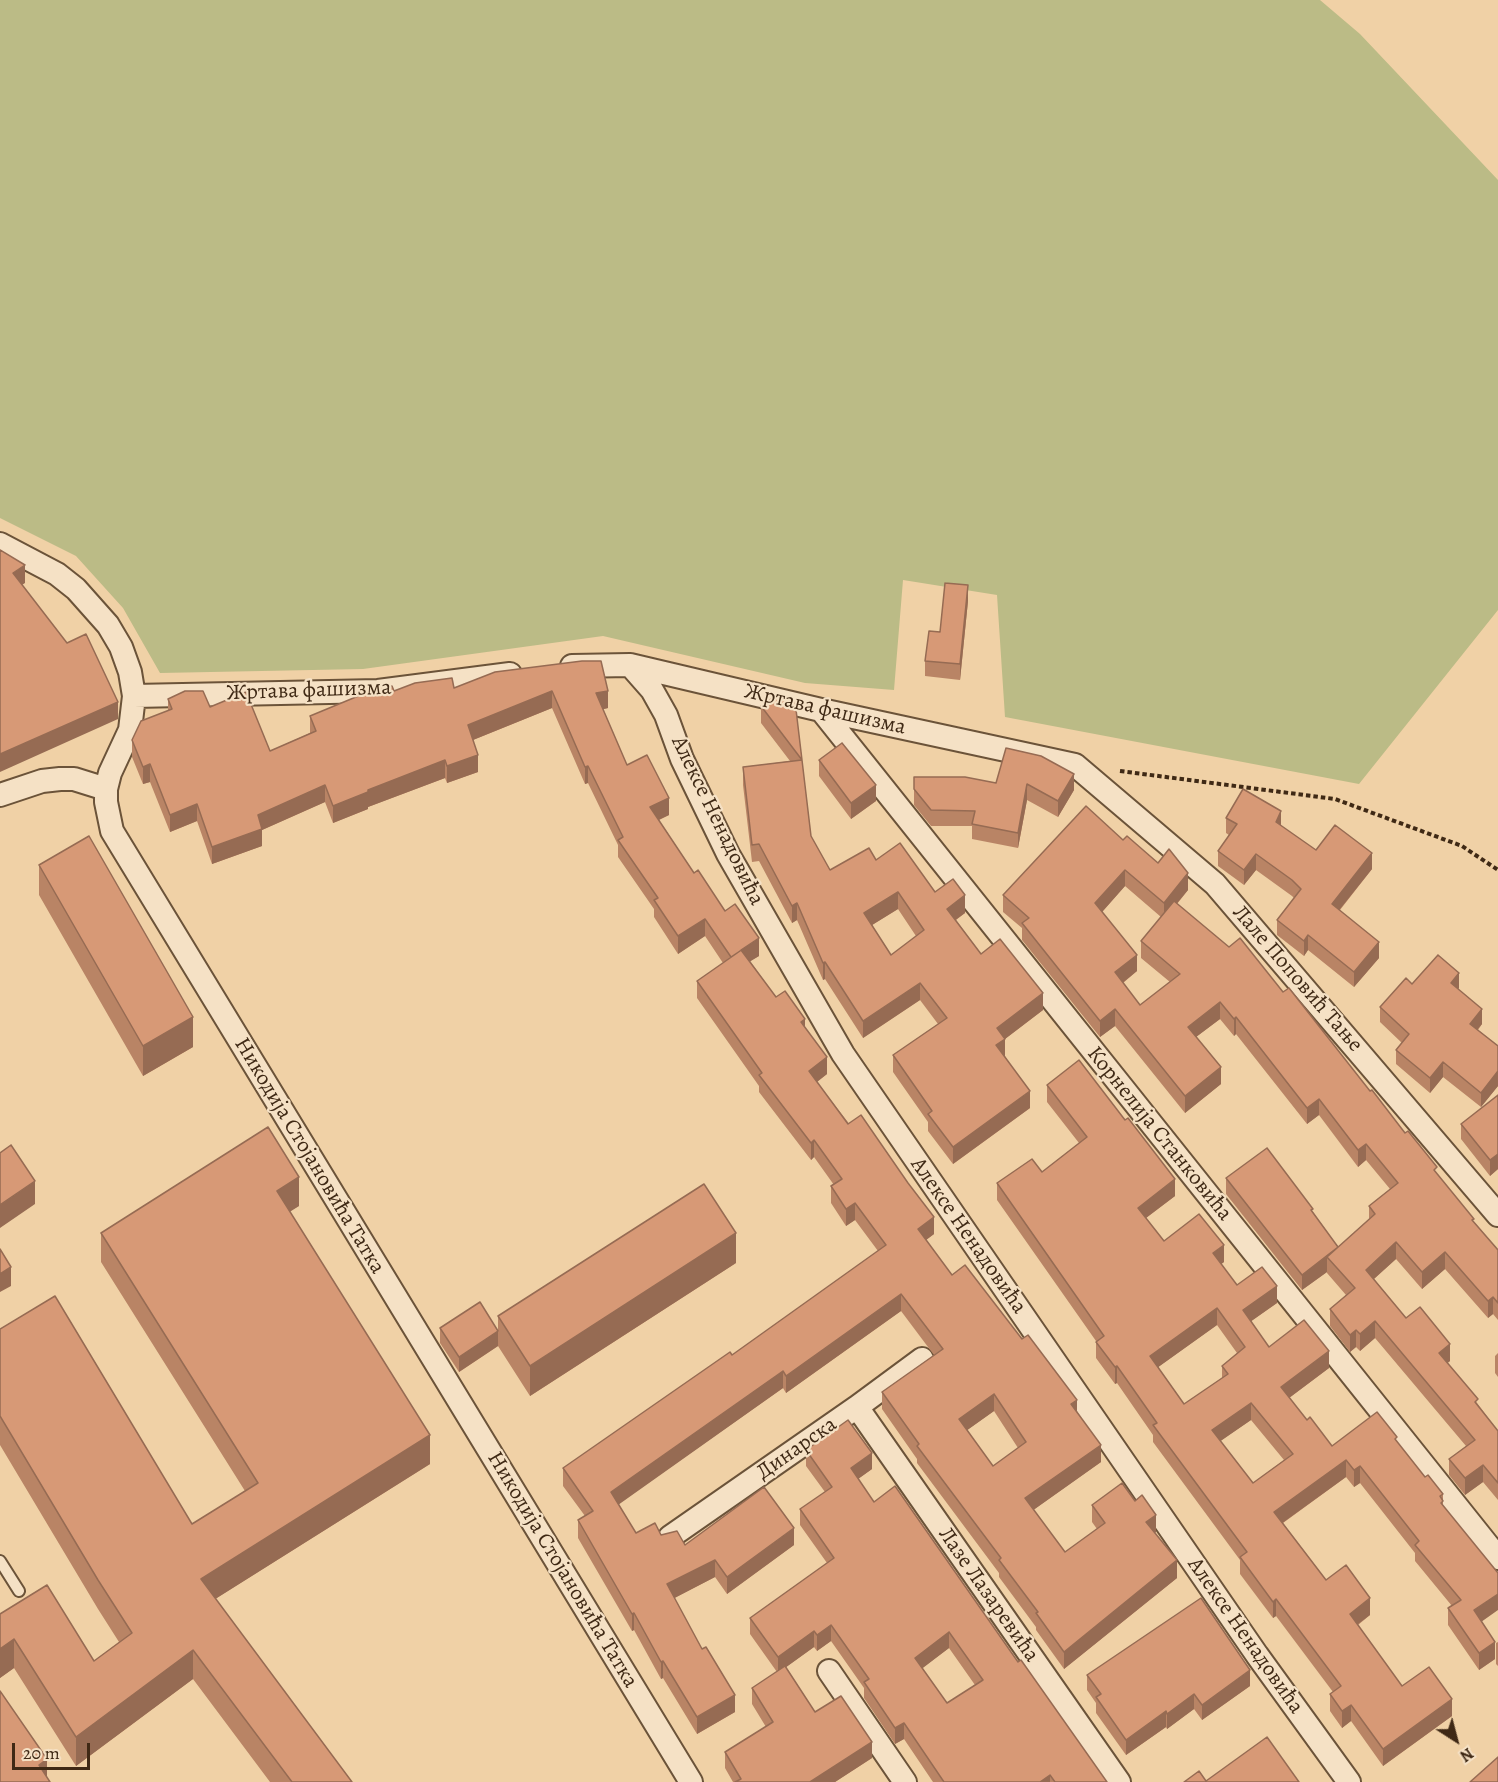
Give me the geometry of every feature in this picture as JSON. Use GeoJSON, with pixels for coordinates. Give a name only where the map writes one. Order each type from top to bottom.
{"type":"FeatureCollection","features":[{"type":"Feature","properties":{"kind":"street","name":"Никодија Стојановића Татка"},"geometry":{"type":"LineString","coordinates":[[0,543],[57,574],[76,589],[108,625],[121,647],[130,672],[134,696],[130,730],[110,773],[106,789],[106,802],[112,831],[691,1782]]}},
{"type":"Feature","properties":{"kind":"street","name":"Жртава фашизма"},"geometry":{"type":"LineString","coordinates":[[134,696],[378,691],[581,665],[630,665],[821,710],[1075,765]]}},
{"type":"Feature","properties":{"kind":"street","name":"Алексе Ненадовића"},"geometry":{"type":"LineString","coordinates":[[630,665],[652,690],[728,854],[843,1054],[1257,1656],[1349,1782]]}},
{"type":"Feature","properties":{"kind":"street","name":"Корнелија Станковића"},"geometry":{"type":"LineString","coordinates":[[821,710],[1498,1558]]}},
{"type":"Feature","properties":{"kind":"street","name":"Лале Поповић Тање"},"geometry":{"type":"LineString","coordinates":[[1075,765],[1215,884],[1498,1215]]}},
{"type":"Feature","properties":{"kind":"street"},"geometry":{"type":"LineString","coordinates":[[0,795],[60,779],[74,779],[106,789]]}},
{"type":"Feature","properties":{"kind":"street","name":"Динарска"},"geometry":{"type":"LineString","coordinates":[[670,1537],[922,1359]]}},
{"type":"Feature","properties":{"kind":"street","name":"Лазе Лазаревића"},"geometry":{"type":"LineString","coordinates":[[857,1407],[1119,1782]]}},
{"type":"Feature","properties":{"kind":"street"},"geometry":{"type":"LineString","coordinates":[[829,1671],[905,1782]]}},
{"type":"Feature","properties":{"kind":"lane"},"geometry":{"type":"LineString","coordinates":[[0,1561],[19,1591]]}},
{"type":"Feature","properties":{"kind":"path"},"geometry":{"type":"LineString","coordinates":[[1075,765],[1335,799],[1462,846],[1498,870]]}},
{"type":"Feature","properties":{"kind":"green space"},"geometry":{"type":"Polygon","coordinates":[[[0,0],[1320,0],[1360,34],[1498,180],[1498,610],[1359,784],[1005,717],[997,595],[903,580],[894,690],[805,683],[603,636],[363,669],[160,673],[123,608],[76,556],[0,518],[0,0]]]}},
{"type":"Feature","properties":{"kind":"building"},"geometry":{"type":"Polygon","coordinates":[[[0,550],[25,565],[13,573],[67,643],[86,634],[118,702],[0,754],[0,550]]]}},
{"type":"Feature","properties":{"kind":"building"},"geometry":{"type":"Polygon","coordinates":[[[945,583],[968,585],[960,664],[925,661],[929,631],[940,632],[945,583]]]}},
{"type":"Feature","properties":{"kind":"building"},"geometry":{"type":"Polygon","coordinates":[[[582,661],[601,661],[608,691],[596,693],[627,765],[647,755],[669,798],[650,807],[694,873],[698,870],[725,911],[735,904],[759,938],[741,950],[776,997],[785,991],[805,1019],[801,1022],[827,1057],[809,1071],[848,1124],[861,1115],[934,1217],[918,1229],[952,1275],[965,1265],[1022,1339],[1028,1335],[1077,1400],[1071,1404],[1101,1445],[1025,1498],[1065,1552],[1105,1523],[1092,1505],[1122,1483],[1135,1501],[1142,1495],[1156,1515],[1146,1522],[1177,1560],[1064,1652],[1036,1613],[1038,1612],[999,1560],[1001,1558],[917,1446],[919,1444],[882,1392],[943,1349],[901,1294],[786,1376],[783,1371],[611,1492],[636,1533],[655,1523],[661,1535],[677,1531],[685,1545],[764,1487],[794,1528],[727,1577],[715,1560],[667,1584],[702,1649],[706,1647],[735,1695],[697,1717],[663,1661],[661,1662],[634,1613],[632,1614],[578,1520],[593,1511],[563,1468],[730,1352],[732,1355],[886,1245],[855,1203],[846,1209],[831,1186],[842,1179],[814,1140],[811,1143],[759,1075],[762,1073],[697,981],[740,951],[731,957],[705,919],[678,936],[654,900],[658,898],[618,840],[623,837],[588,766],[585,767],[552,691],[468,725],[478,755],[447,766],[445,760],[333,806],[325,785],[258,815],[262,829],[212,847],[197,804],[170,815],[150,764],[143,767],[132,740],[141,721],[172,709],[168,699],[185,691],[203,691],[210,707],[246,692],[270,751],[316,731],[310,716],[380,687],[392,686],[394,691],[415,683],[452,678],[454,688],[495,672],[582,661]],[[994,1394],[959,1419],[993,1466],[1026,1442],[994,1394]]]}},
{"type":"Feature","properties":{"kind":"building"},"geometry":{"type":"Polygon","coordinates":[[[775,696],[795,701],[802,760],[761,706],[775,696]]]}},
{"type":"Feature","properties":{"kind":"building"},"geometry":{"type":"Polygon","coordinates":[[[842,743],[876,785],[851,803],[819,760],[842,743]]]}},
{"type":"Feature","properties":{"kind":"building"},"geometry":{"type":"Polygon","coordinates":[[[1006,748],[1041,756],[1074,774],[1058,801],[1027,784],[1018,833],[972,824],[975,811],[931,810],[914,789],[914,777],[965,777],[996,783],[1006,748]]]}},
{"type":"Feature","properties":{"kind":"building"},"geometry":{"type":"Polygon","coordinates":[[[802,760],[811,836],[830,870],[869,848],[876,860],[900,843],[935,892],[953,879],[965,895],[947,909],[981,954],[1000,939],[1043,993],[997,1028],[1005,1039],[996,1045],[1030,1091],[953,1147],[928,1114],[932,1111],[893,1055],[947,1018],[920,983],[863,1021],[825,962],[823,963],[797,903],[792,906],[759,844],[752,845],[743,767],[802,760]],[[898,892],[864,913],[891,955],[924,930],[898,892]]]}},
{"type":"Feature","properties":{"kind":"building"},"geometry":{"type":"Polygon","coordinates":[[[1243,789],[1281,811],[1276,822],[1316,850],[1335,825],[1372,853],[1332,904],[1379,942],[1354,972],[1308,935],[1304,941],[1277,920],[1301,889],[1292,880],[1256,854],[1244,870],[1218,851],[1237,824],[1226,818],[1243,789]]]}},
{"type":"Feature","properties":{"kind":"building"},"geometry":{"type":"Polygon","coordinates":[[[1086,806],[1123,840],[1127,836],[1158,863],[1169,849],[1188,873],[1164,903],[1125,870],[1095,903],[1137,955],[1115,972],[1140,1005],[1180,974],[1141,941],[1174,901],[1229,947],[1240,938],[1283,992],[1289,988],[1370,1091],[1372,1090],[1405,1133],[1408,1131],[1437,1167],[1434,1170],[1498,1250],[1498,1303],[1493,1297],[1488,1301],[1445,1252],[1422,1272],[1396,1242],[1366,1270],[1406,1318],[1420,1307],[1450,1344],[1439,1353],[1478,1399],[1475,1402],[1498,1431],[1498,1483],[1483,1465],[1465,1478],[1449,1459],[1475,1440],[1375,1321],[1360,1334],[1356,1330],[1350,1335],[1330,1309],[1355,1288],[1327,1257],[1375,1214],[1369,1206],[1398,1183],[1366,1144],[1358,1150],[1319,1099],[1307,1108],[1236,1017],[1234,1019],[1220,1002],[1188,1027],[1221,1067],[1185,1096],[1115,1009],[1100,1021],[1022,923],[1029,918],[1003,895],[1086,806]]]}},
{"type":"Feature","properties":{"kind":"building"},"geometry":{"type":"Polygon","coordinates":[[[89,836],[193,1017],[143,1046],[39,865],[89,836]]]}},
{"type":"Feature","properties":{"kind":"building"},"geometry":{"type":"Polygon","coordinates":[[[1438,955],[1459,973],[1451,983],[1482,1009],[1470,1024],[1498,1046],[1498,1071],[1481,1093],[1443,1062],[1430,1078],[1396,1050],[1409,1034],[1380,1007],[1406,978],[1412,984],[1438,955]]]}},
{"type":"Feature","properties":{"kind":"building"},"geometry":{"type":"Polygon","coordinates":[[[1079,1060],[1125,1120],[1128,1118],[1175,1179],[1138,1208],[1164,1241],[1199,1214],[1224,1245],[1213,1253],[1237,1285],[1262,1267],[1277,1286],[1243,1310],[1269,1347],[1304,1320],[1329,1351],[1281,1387],[1307,1420],[1310,1417],[1332,1446],[1377,1412],[1425,1477],[1428,1475],[1443,1494],[1440,1496],[1443,1501],[1441,1503],[1498,1573],[1498,1594],[1474,1610],[1495,1642],[1479,1653],[1448,1608],[1461,1600],[1415,1545],[1419,1541],[1360,1466],[1354,1470],[1346,1460],[1274,1512],[1326,1580],[1346,1565],[1370,1598],[1350,1614],[1402,1686],[1429,1667],[1452,1699],[1383,1749],[1351,1705],[1342,1711],[1330,1694],[1341,1686],[1276,1599],[1273,1602],[1240,1557],[1247,1552],[1153,1425],[1157,1423],[1117,1366],[1115,1367],[1096,1342],[1104,1336],[997,1183],[1032,1159],[1042,1172],[1087,1137],[1047,1085],[1079,1060]],[[1217,1308],[1150,1356],[1184,1404],[1228,1374],[1222,1366],[1245,1347],[1217,1308]],[[1251,1403],[1212,1430],[1253,1483],[1293,1454],[1251,1403]]]}},
{"type":"Feature","properties":{"kind":"building"},"geometry":{"type":"Polygon","coordinates":[[[1498,1095],[1498,1154],[1490,1160],[1461,1124],[1498,1095]]]}},
{"type":"Feature","properties":{"kind":"building"},"geometry":{"type":"Polygon","coordinates":[[[268,1127],[299,1177],[277,1191],[430,1435],[201,1579],[352,1782],[292,1782],[193,1650],[76,1737],[14,1639],[0,1649],[0,1614],[47,1585],[94,1661],[132,1633],[0,1416],[0,1329],[55,1296],[192,1524],[258,1483],[101,1233],[268,1127]]]}},
{"type":"Feature","properties":{"kind":"building"},"geometry":{"type":"Polygon","coordinates":[[[11,1145],[35,1181],[0,1205],[0,1153],[11,1145]]]}},
{"type":"Feature","properties":{"kind":"building"},"geometry":{"type":"Polygon","coordinates":[[[1267,1148],[1313,1209],[1311,1210],[1338,1247],[1302,1275],[1226,1178],[1267,1148]]]}},
{"type":"Feature","properties":{"kind":"building"},"geometry":{"type":"Polygon","coordinates":[[[704,1184],[736,1233],[530,1366],[498,1316],[704,1184]]]}},
{"type":"Feature","properties":{"kind":"building"},"geometry":{"type":"Polygon","coordinates":[[[0,1249],[11,1267],[0,1274],[0,1249]]]}},
{"type":"Feature","properties":{"kind":"building"},"geometry":{"type":"Polygon","coordinates":[[[480,1302],[498,1331],[459,1357],[440,1328],[480,1302]]]}},
{"type":"Feature","properties":{"kind":"building"},"geometry":{"type":"Polygon","coordinates":[[[848,1420],[872,1453],[851,1468],[874,1502],[895,1486],[1018,1662],[1021,1660],[1107,1782],[1055,1782],[1050,1775],[1040,1782],[944,1782],[904,1723],[895,1728],[864,1682],[869,1679],[831,1625],[817,1635],[814,1631],[778,1657],[750,1618],[834,1558],[800,1509],[832,1487],[806,1450],[848,1420]],[[949,1632],[915,1658],[947,1703],[983,1680],[949,1632]]]}},
{"type":"Feature","properties":{"kind":"building"},"geometry":{"type":"Polygon","coordinates":[[[1201,1598],[1250,1670],[1202,1705],[1194,1694],[1126,1740],[1096,1697],[1101,1694],[1087,1675],[1201,1598]]]}},
{"type":"Feature","properties":{"kind":"building"},"geometry":{"type":"Polygon","coordinates":[[[785,1666],[815,1712],[841,1696],[872,1742],[810,1782],[735,1782],[741,1779],[725,1752],[773,1722],[752,1688],[785,1666]]]}},
{"type":"Feature","properties":{"kind":"building"},"geometry":{"type":"Polygon","coordinates":[[[0,1691],[47,1759],[39,1765],[50,1782],[0,1782],[0,1691]]]}},
{"type":"Feature","properties":{"kind":"building"},"geometry":{"type":"Polygon","coordinates":[[[1267,1737],[1299,1782],[1184,1782],[1199,1771],[1206,1781],[1267,1737]]]}},
{"type":"Feature","properties":{"kind":"building"},"geometry":{"type":"Polygon","coordinates":[[[1498,1757],[1498,1782],[1470,1782],[1498,1757]]]}}]}
